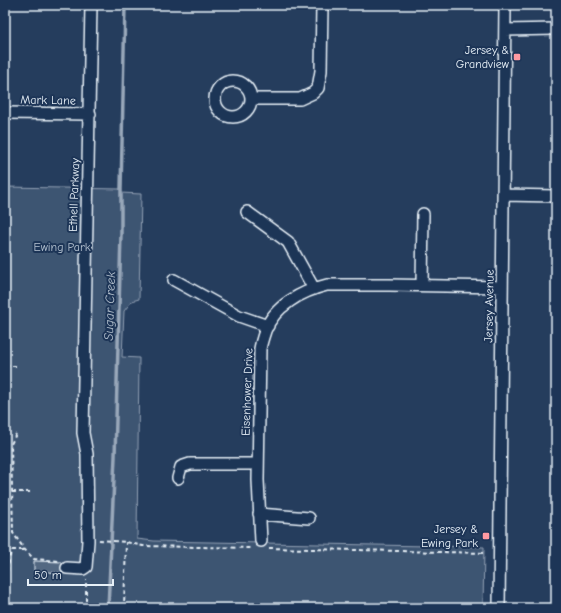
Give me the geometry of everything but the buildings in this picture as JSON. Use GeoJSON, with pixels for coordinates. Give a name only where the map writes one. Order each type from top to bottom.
{"type":"FeatureCollection","features":[{"type":"Feature","properties":{"kind":"street","name":"Ethell Parkway"},"geometry":{"type":"LineString","coordinates":[[86,567],[88,541],[87,454],[83,433],[92,5]]}},
{"type":"Feature","properties":{"kind":"street"},"geometry":{"type":"LineString","coordinates":[[251,99],[300,99],[314,93],[318,88],[321,71],[322,5]]}},
{"type":"Feature","properties":{"kind":"street","name":"Jersey Avenue"},"geometry":{"type":"LineString","coordinates":[[499,608],[505,5]]}},
{"type":"Feature","properties":{"kind":"street"},"geometry":{"type":"LineString","coordinates":[[505,30],[556,29]]}},
{"type":"Feature","properties":{"kind":"street","name":"Mark Lane"},"geometry":{"type":"LineString","coordinates":[[5,113],[90,114]]}},
{"type":"Feature","properties":{"kind":"street"},"geometry":{"type":"LineString","coordinates":[[503,195],[556,196]]}},
{"type":"Feature","properties":{"kind":"street"},"geometry":{"type":"LineString","coordinates":[[247,212],[288,242],[314,289]]}},
{"type":"Feature","properties":{"kind":"street"},"geometry":{"type":"LineString","coordinates":[[422,285],[423,214]]}},
{"type":"Feature","properties":{"kind":"street"},"geometry":{"type":"LineString","coordinates":[[174,280],[239,316],[268,326]]}},
{"type":"Feature","properties":{"kind":"street","name":"Eisenhower Drive"},"geometry":{"type":"LineString","coordinates":[[261,546],[258,464],[260,349],[266,329],[278,310],[285,304],[314,289],[327,285],[502,287]]}},
{"type":"Feature","properties":{"kind":"street"},"geometry":{"type":"LineString","coordinates":[[178,478],[181,467],[190,464],[258,464]]}},
{"type":"Feature","properties":{"kind":"street"},"geometry":{"type":"LineString","coordinates":[[259,514],[309,518]]}},
{"type":"Feature","properties":{"kind":"street"},"geometry":{"type":"LineString","coordinates":[[67,568],[83,569],[86,567]]}},
{"type":"Feature","properties":{"kind":"path"},"geometry":{"type":"LineString","coordinates":[[5,366],[18,366]]}},
{"type":"Feature","properties":{"kind":"path"},"geometry":{"type":"LineString","coordinates":[[16,434],[11,444],[13,533],[25,550],[34,559],[67,561],[67,568]]}},
{"type":"Feature","properties":{"kind":"path"},"geometry":{"type":"LineString","coordinates":[[12,492],[33,492]]}},
{"type":"Feature","properties":{"kind":"path"},"geometry":{"type":"LineString","coordinates":[[5,513],[13,513]]}},
{"type":"Feature","properties":{"kind":"path"},"geometry":{"type":"LineString","coordinates":[[101,540],[120,541],[143,546],[261,546],[486,553]]}},
{"type":"Feature","properties":{"kind":"path"},"geometry":{"type":"LineString","coordinates":[[124,608],[126,542]]}},
{"type":"Feature","properties":{"kind":"path"},"geometry":{"type":"LineString","coordinates":[[5,550],[25,550]]}},
{"type":"Feature","properties":{"kind":"path"},"geometry":{"type":"LineString","coordinates":[[5,585],[11,550]]}},
{"type":"Feature","properties":{"kind":"path"},"geometry":{"type":"LineString","coordinates":[[86,567],[86,608]]}},
{"type":"Feature","properties":{"kind":"green space","name":"Ewing Park"},"geometry":{"type":"Polygon","coordinates":[[[5,187],[121,189],[121,193],[141,194],[139,299],[132,301],[124,311],[122,357],[139,358],[137,539],[154,541],[484,547],[483,608],[5,608],[5,187]]]}},
{"type":"Feature","properties":{"kind":"waterway","name":"Sugar Creek"},"geometry":{"type":"LineString","coordinates":[[108,608],[115,457],[125,5]]}},
{"type":"Feature","properties":{"kind":"place","name":"Jersey & Grandview"},"geometry":{"type":"Point","coordinates":[517,57]}},
{"type":"Feature","properties":{"kind":"place","name":"Jersey & Ewing Park"},"geometry":{"type":"Point","coordinates":[486,536]}}]}
